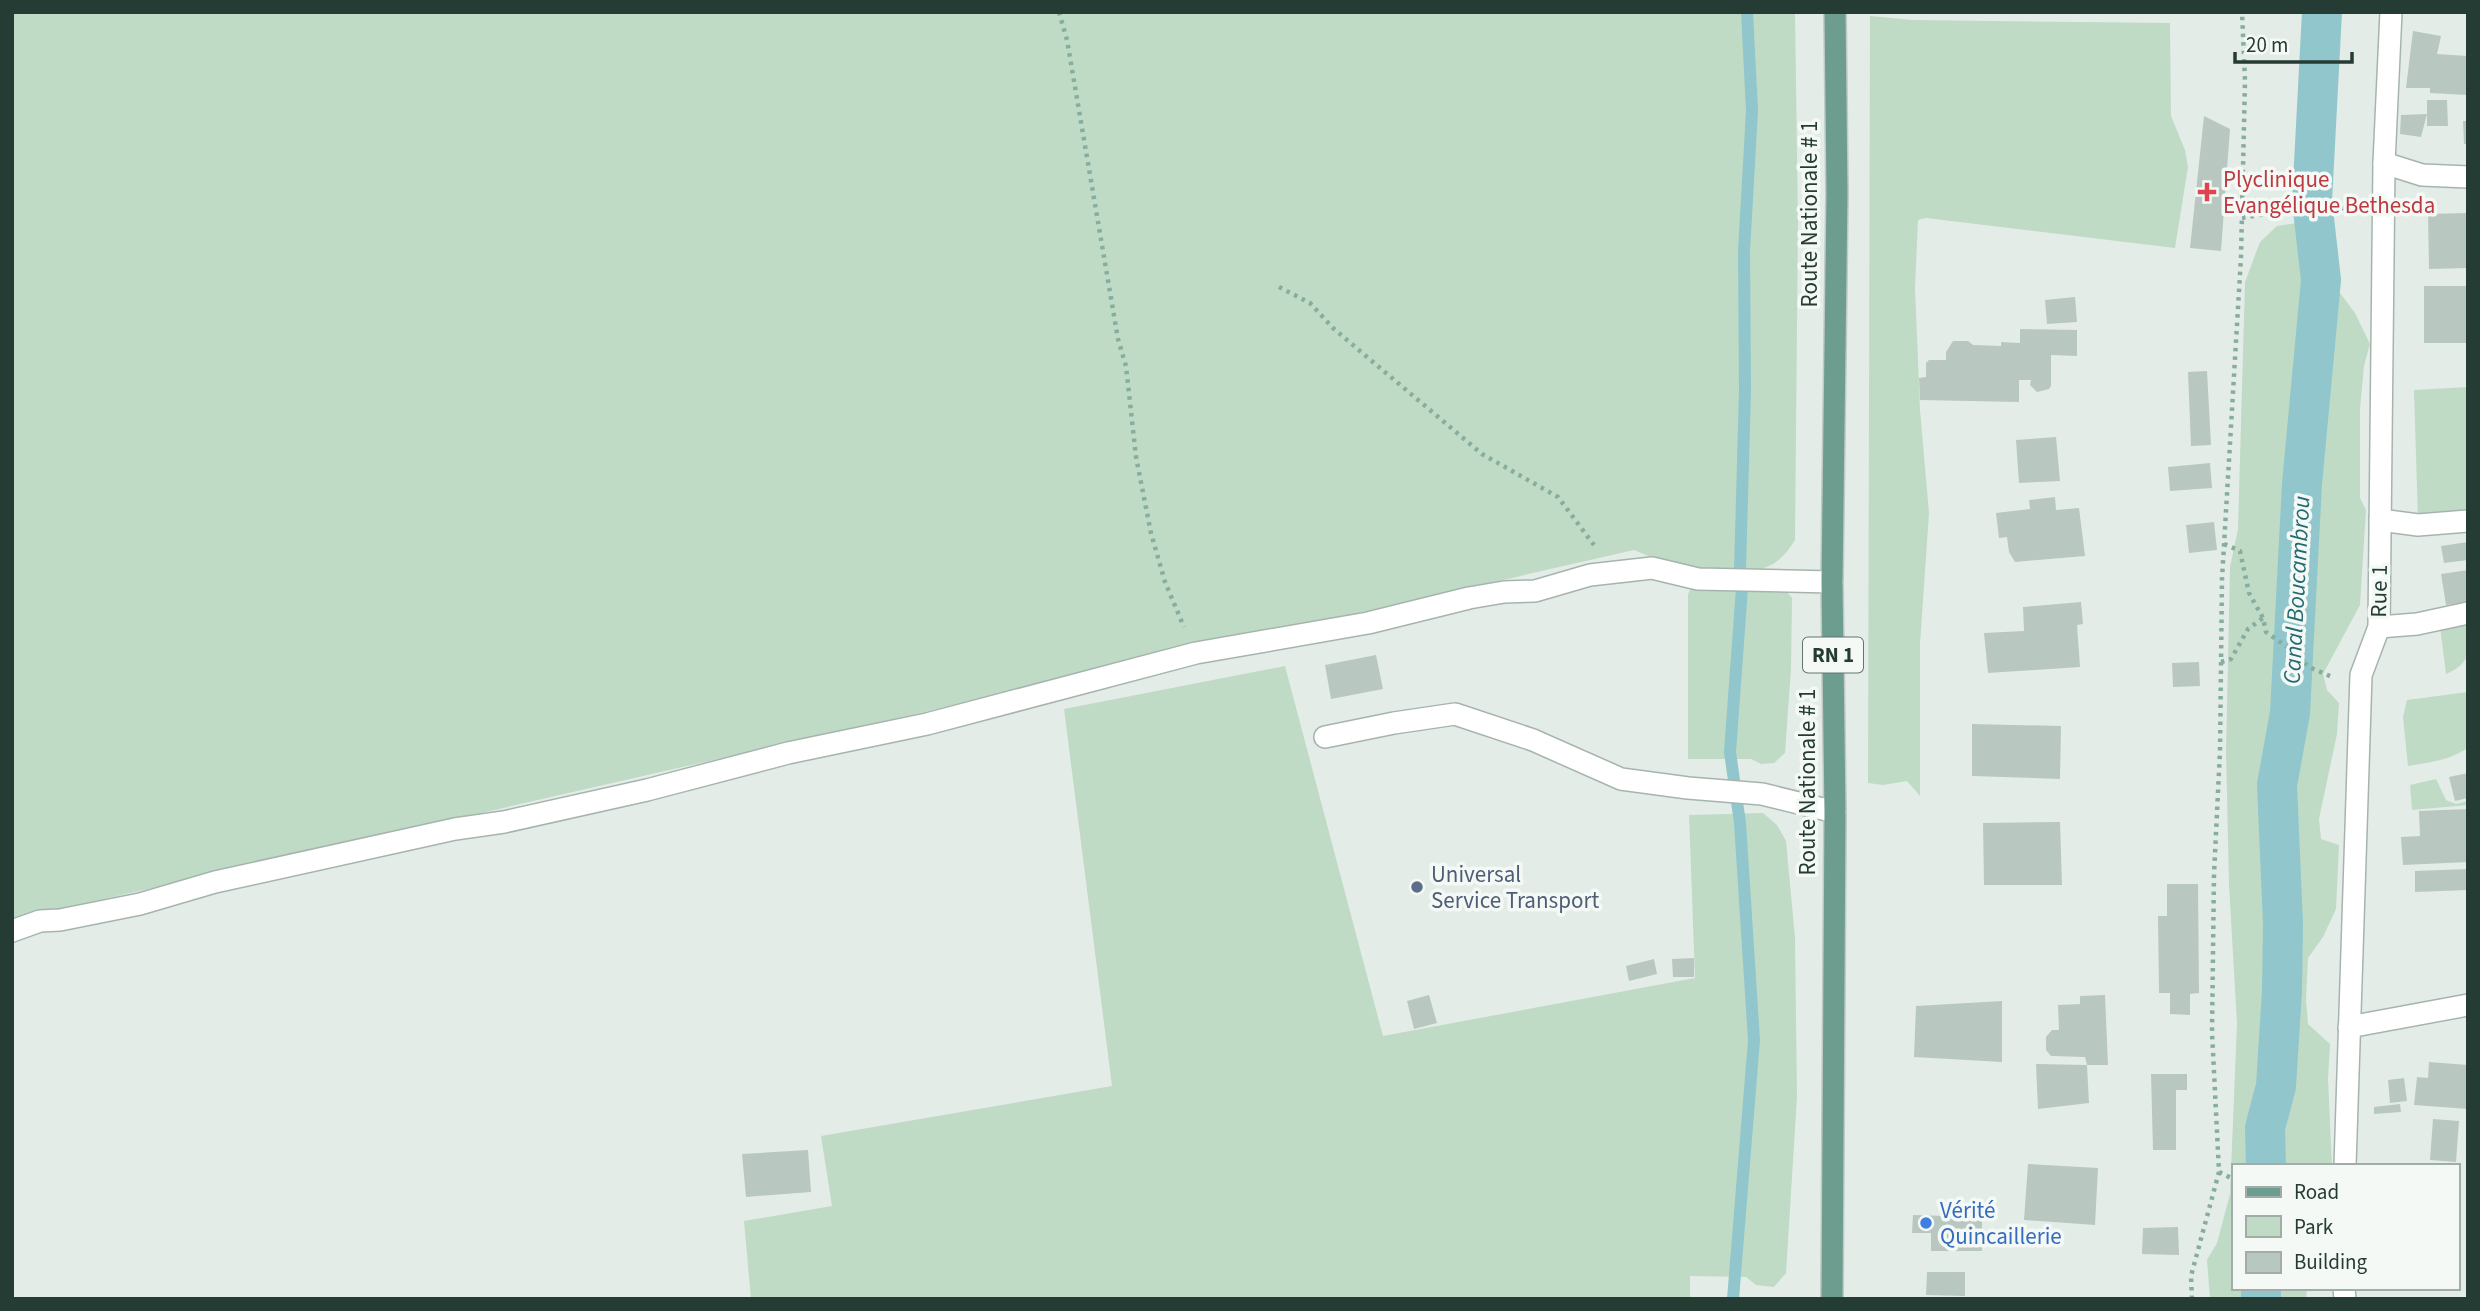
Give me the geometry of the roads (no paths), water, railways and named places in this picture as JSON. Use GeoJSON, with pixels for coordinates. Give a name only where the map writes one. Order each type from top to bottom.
{"type":"FeatureCollection","features":[{"type":"Feature","properties":{"kind":"main road","name":"Route Nationale # 1"},"geometry":{"type":"LineString","coordinates":[[1832,1299],[1835,813],[1832,582],[1837,193],[1835,12]]}},
{"type":"Feature","properties":{"kind":"street","name":"Rue 1"},"geometry":{"type":"LineString","coordinates":[[2345,1164],[2361,675],[2379,627],[2383,198],[2391,12]]}},
{"type":"Feature","properties":{"kind":"street"},"geometry":{"type":"LineString","coordinates":[[2384,163],[2422,175],[2468,177]]}},
{"type":"Feature","properties":{"kind":"street"},"geometry":{"type":"LineString","coordinates":[[2380,520],[2418,525],[2468,521]]}},
{"type":"Feature","properties":{"kind":"street"},"geometry":{"type":"LineString","coordinates":[[12,931],[40,921],[60,920],[140,904],[215,882],[647,790],[788,753],[926,724],[1196,653],[1368,622],[1469,598],[1504,592],[1535,591],[1590,575],[1652,568],[1698,579],[1832,582]]}},
{"type":"Feature","properties":{"kind":"street"},"geometry":{"type":"LineString","coordinates":[[2379,627],[2417,624],[2468,613]]}},
{"type":"Feature","properties":{"kind":"street"},"geometry":{"type":"LineString","coordinates":[[1325,737],[1455,714],[1533,740],[1621,779],[1762,794],[1835,813]]}},
{"type":"Feature","properties":{"kind":"street"},"geometry":{"type":"LineString","coordinates":[[2349,1027],[2468,1005]]}},
{"type":"Feature","properties":{"kind":"waterway"},"geometry":{"type":"LineString","coordinates":[[1740,570],[1745,390],[1744,251],[1752,111],[1747,12]]}},
{"type":"Feature","properties":{"kind":"waterway","name":"Canal Boucambrou"},"geometry":{"type":"LineString","coordinates":[[2266,1164],[2265,1128],[2276,1086],[2282,991],[2283,924],[2277,785],[2290,713],[2302,484],[2321,280],[2312,201],[2322,12]]}},
{"type":"Feature","properties":{"kind":"waterway"},"geometry":{"type":"LineString","coordinates":[[1733,1299],[1754,1040],[1740,823],[1730,752],[1742,588]]}},
{"type":"Feature","properties":{"kind":"waterway","name":"Canal Boucambrou"},"geometry":{"type":"LineString","coordinates":[[2261,1290],[2261,1299]]}},
{"type":"Feature","properties":{"kind":"place","name":"Plyclinique Evangélique Bethesda"},"geometry":{"type":"Point","coordinates":[2207,192]}},
{"type":"Feature","properties":{"kind":"place","name":"Universal Service Transport"},"geometry":{"type":"Point","coordinates":[1417,887]}},
{"type":"Feature","properties":{"kind":"place","name":"Vérité Quincaillerie"},"geometry":{"type":"Point","coordinates":[1926,1223]}}]}
